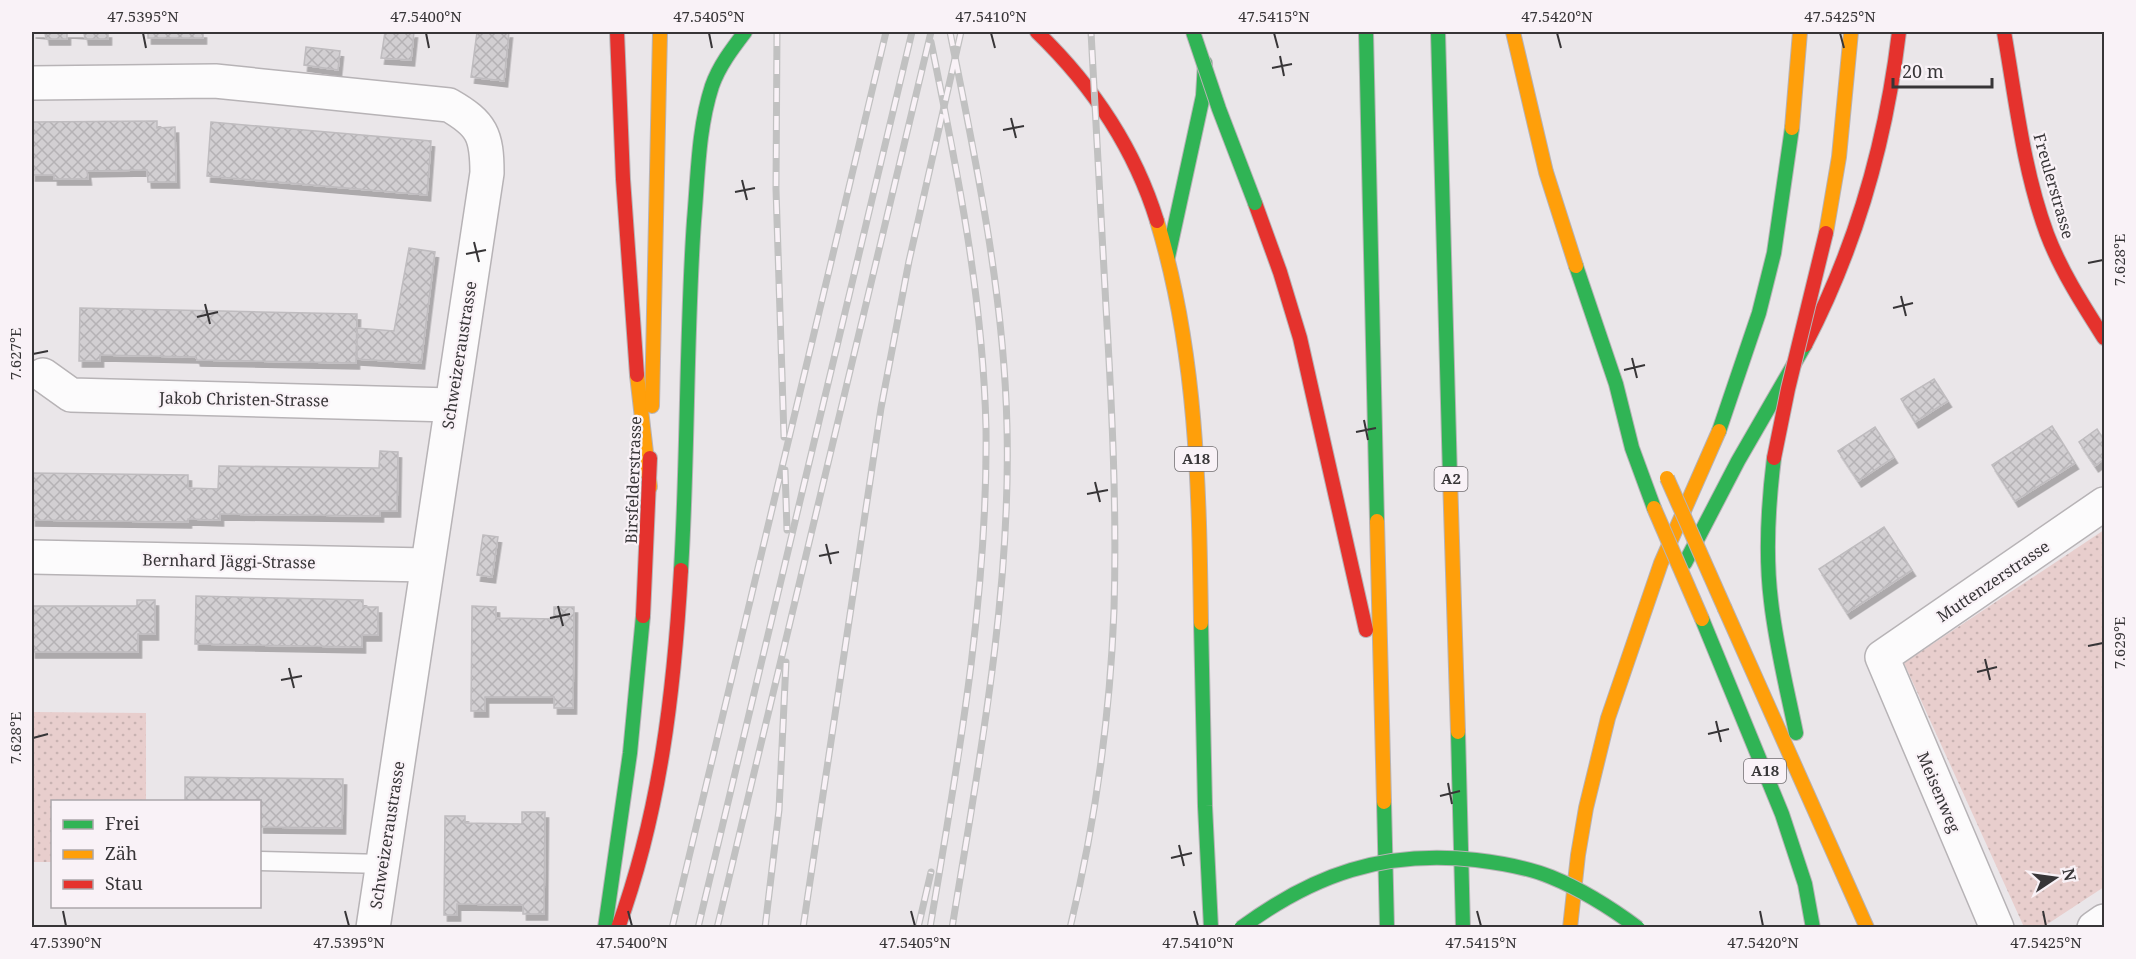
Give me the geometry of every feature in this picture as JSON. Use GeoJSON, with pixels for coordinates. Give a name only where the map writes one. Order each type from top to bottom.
{"type":"FeatureCollection","features":[{"type":"Feature","properties":{"kind":"main road"},"geometry":{"type":"LineString","coordinates":[[617,32],[623,179],[634,344],[650,487]]}},
{"type":"Feature","properties":{"kind":"main road","name":"Birsfelderstrasse"},"geometry":{"type":"LineString","coordinates":[[605,927],[619,840],[645,577],[650,487],[660,32]]}},
{"type":"Feature","properties":{"kind":"main road"},"geometry":{"type":"LineString","coordinates":[[618,927],[640,865],[653,808],[672,679],[679,607],[690,267],[704,114],[722,62],[745,32]]}},
{"type":"Feature","properties":{"kind":"main road","name":"A18"},"geometry":{"type":"LineString","coordinates":[[1037,32],[1074,70],[1117,129],[1143,184],[1168,259],[1184,337],[1196,445],[1204,792],[1211,927]]}},
{"type":"Feature","properties":{"kind":"main road"},"geometry":{"type":"LineString","coordinates":[[1193,32],[1280,272],[1305,360],[1383,703]]}},
{"type":"Feature","properties":{"kind":"main road","name":"A18"},"geometry":{"type":"LineString","coordinates":[[1168,259],[1203,96],[1206,32]]}},
{"type":"Feature","properties":{"kind":"main road"},"geometry":{"type":"LineString","coordinates":[[1366,32],[1387,927]]}},
{"type":"Feature","properties":{"kind":"main road","name":"A2"},"geometry":{"type":"LineString","coordinates":[[1438,32],[1463,927]]}},
{"type":"Feature","properties":{"kind":"main road","name":"A18"},"geometry":{"type":"LineString","coordinates":[[1513,32],[1546,172],[1616,384],[1632,447],[1654,508],[1782,813],[1805,884],[1813,927]]}},
{"type":"Feature","properties":{"kind":"main road"},"geometry":{"type":"LineString","coordinates":[[1570,927],[1586,808],[1608,718],[1661,562],[1718,434],[1759,313],[1774,253],[1783,199],[1793,121],[1800,32]]}},
{"type":"Feature","properties":{"kind":"main road"},"geometry":{"type":"LineString","coordinates":[[1809,796],[1778,647],[1770,593],[1767,516],[1774,458],[1788,389],[1826,232],[1839,157],[1851,32]]}},
{"type":"Feature","properties":{"kind":"main road"},"geometry":{"type":"LineString","coordinates":[[1670,591],[1738,461],[1806,342],[1849,247],[1876,161],[1894,75],[1899,32]]}},
{"type":"Feature","properties":{"kind":"main road","name":"Freulerstrasse"},"geometry":{"type":"LineString","coordinates":[[2004,32],[2026,159],[2048,234],[2078,297],[2104,338]]}},
{"type":"Feature","properties":{"kind":"main road"},"geometry":{"type":"LineString","coordinates":[[1616,384],[1639,421]]}},
{"type":"Feature","properties":{"kind":"main road"},"geometry":{"type":"LineString","coordinates":[[1665,473],[1867,927]]}},
{"type":"Feature","properties":{"kind":"main road"},"geometry":{"type":"LineString","coordinates":[[1626,669],[1659,611]]}},
{"type":"Feature","properties":{"kind":"main road"},"geometry":{"type":"LineString","coordinates":[[1241,927],[1279,900],[1322,878],[1372,864],[1427,856],[1452,856],[1528,870],[1550,877],[1592,897],[1638,927]]}},
{"type":"Feature","properties":{"kind":"street","name":"Schweizeraustrasse"},"geometry":{"type":"LineString","coordinates":[[32,83],[215,81],[449,105],[470,117],[483,136],[487,152],[487,173],[373,927]]}},
{"type":"Feature","properties":{"kind":"street","name":"Jakob Christen-Strasse"},"geometry":{"type":"LineString","coordinates":[[43,375],[71,395],[451,405]]}},
{"type":"Feature","properties":{"kind":"street","name":"Muttenzerstrasse"},"geometry":{"type":"LineString","coordinates":[[1882,657],[2104,504]]}},
{"type":"Feature","properties":{"kind":"street","name":"Bernhard Jäggi-Strasse"},"geometry":{"type":"LineString","coordinates":[[32,557],[427,565]]}},
{"type":"Feature","properties":{"kind":"street","name":"Meisenweg"},"geometry":{"type":"LineString","coordinates":[[1882,657],[1997,927]]}},
{"type":"Feature","properties":{"kind":"street"},"geometry":{"type":"LineString","coordinates":[[2094,927],[2104,921]]}},
{"type":"Feature","properties":{"kind":"lane"},"geometry":{"type":"LineString","coordinates":[[261,861],[384,864]]}},
{"type":"Feature","properties":{"kind":"shaded area"},"geometry":{"type":"Polygon","coordinates":[[[2104,530],[2104,887],[2043,927],[2024,927],[1904,663],[2104,530]]]}},
{"type":"Feature","properties":{"kind":"shaded area"},"geometry":{"type":"Polygon","coordinates":[[[32,712],[146,713],[146,800],[51,800],[51,862],[32,862],[32,712]]]}},
{"type":"Feature","properties":{"kind":"building"},"geometry":{"type":"Polygon","coordinates":[[[32,32],[67,32],[67,39],[46,39],[45,33],[32,32]]]}},
{"type":"Feature","properties":{"kind":"building"},"geometry":{"type":"Polygon","coordinates":[[[67,32],[108,32],[108,39],[85,39],[84,33],[67,32]]]}},
{"type":"Feature","properties":{"kind":"building"},"geometry":{"type":"Polygon","coordinates":[[[148,32],[203,32],[203,38],[148,38],[148,32]]]}},
{"type":"Feature","properties":{"kind":"building"},"geometry":{"type":"Polygon","coordinates":[[[385,32],[414,32],[411,60],[381,58],[385,32]]]}},
{"type":"Feature","properties":{"kind":"building"},"geometry":{"type":"Polygon","coordinates":[[[477,32],[509,32],[504,81],[471,77],[477,32]]]}},
{"type":"Feature","properties":{"kind":"building"},"geometry":{"type":"Polygon","coordinates":[[[306,47],[340,51],[338,70],[304,65],[306,47]]]}},
{"type":"Feature","properties":{"kind":"building"},"geometry":{"type":"Polygon","coordinates":[[[157,121],[157,128],[175,127],[176,182],[148,182],[147,170],[87,171],[88,179],[54,179],[54,175],[32,175],[32,122],[157,121]]]}},
{"type":"Feature","properties":{"kind":"building"},"geometry":{"type":"Polygon","coordinates":[[[211,122],[431,141],[427,195],[207,176],[211,122]]]}},
{"type":"Feature","properties":{"kind":"building"},"geometry":{"type":"Polygon","coordinates":[[[409,248],[435,252],[421,363],[357,359],[357,328],[394,331],[409,248]]]}},
{"type":"Feature","properties":{"kind":"building"},"geometry":{"type":"Polygon","coordinates":[[[80,308],[357,314],[356,363],[197,360],[196,357],[100,355],[100,361],[79,361],[80,308]]]}},
{"type":"Feature","properties":{"kind":"building"},"geometry":{"type":"Polygon","coordinates":[[[1934,379],[1948,401],[1915,422],[1901,399],[1934,379]]]}},
{"type":"Feature","properties":{"kind":"building"},"geometry":{"type":"Polygon","coordinates":[[[2052,426],[2075,463],[2015,501],[1992,465],[2052,426]]]}},
{"type":"Feature","properties":{"kind":"building"},"geometry":{"type":"Polygon","coordinates":[[[1875,427],[1894,457],[1858,481],[1838,451],[1875,427]]]}},
{"type":"Feature","properties":{"kind":"building"},"geometry":{"type":"Polygon","coordinates":[[[2097,429],[2104,440],[2104,459],[2095,466],[2079,442],[2097,429]]]}},
{"type":"Feature","properties":{"kind":"building"},"geometry":{"type":"Polygon","coordinates":[[[380,451],[398,452],[397,511],[380,511],[380,516],[220,514],[220,520],[188,519],[188,522],[32,520],[32,473],[188,475],[188,488],[218,489],[219,466],[379,468],[380,451]]]}},
{"type":"Feature","properties":{"kind":"building"},"geometry":{"type":"Polygon","coordinates":[[[1884,527],[1912,570],[1847,613],[1819,569],[1884,527]]]}},
{"type":"Feature","properties":{"kind":"building"},"geometry":{"type":"Polygon","coordinates":[[[483,535],[498,537],[492,577],[477,575],[483,535]]]}},
{"type":"Feature","properties":{"kind":"building"},"geometry":{"type":"Polygon","coordinates":[[[196,596],[363,600],[363,607],[378,607],[378,635],[362,635],[362,647],[195,644],[196,596]]]}},
{"type":"Feature","properties":{"kind":"building"},"geometry":{"type":"Polygon","coordinates":[[[137,600],[155,600],[155,634],[138,634],[138,652],[32,652],[32,606],[137,606],[137,600]]]}},
{"type":"Feature","properties":{"kind":"building"},"geometry":{"type":"Polygon","coordinates":[[[472,606],[496,607],[496,618],[554,619],[554,607],[574,607],[573,708],[554,708],[554,697],[485,697],[485,711],[471,711],[472,606]]]}},
{"type":"Feature","properties":{"kind":"building"},"geometry":{"type":"Polygon","coordinates":[[[185,777],[343,779],[342,828],[261,827],[261,800],[185,800],[185,777]]]}},
{"type":"Feature","properties":{"kind":"building"},"geometry":{"type":"Polygon","coordinates":[[[522,812],[545,812],[544,914],[523,914],[523,905],[457,904],[457,915],[444,915],[445,816],[465,816],[465,823],[522,824],[522,812]]]}},
{"type":"Feature","properties":{"kind":"building"},"geometry":{"type":"Polygon","coordinates":[[[154,926],[318,927],[153,928],[154,926]]]}},
{"type":"Feature","properties":{"kind":"railway"},"geometry":{"type":"LineString","coordinates":[[777,32],[776,189],[784,437]]}},
{"type":"Feature","properties":{"kind":"railway"},"geometry":{"type":"LineString","coordinates":[[672,928],[886,32]]}},
{"type":"Feature","properties":{"kind":"railway"},"geometry":{"type":"LineString","coordinates":[[698,928],[912,32]]}},
{"type":"Feature","properties":{"kind":"railway"},"geometry":{"type":"LineString","coordinates":[[717,928],[931,32]]}},
{"type":"Feature","properties":{"kind":"railway"},"geometry":{"type":"LineString","coordinates":[[950,32],[979,179],[995,277],[1005,377],[1007,427],[1007,490],[998,616],[982,741],[952,928]]}},
{"type":"Feature","properties":{"kind":"railway"},"geometry":{"type":"LineString","coordinates":[[803,928],[881,408],[909,261],[961,32]]}},
{"type":"Feature","properties":{"kind":"railway"},"geometry":{"type":"LineString","coordinates":[[1070,928],[1087,849],[1100,770],[1109,690],[1114,610],[1115,534],[1112,421],[1091,32]]}},
{"type":"Feature","properties":{"kind":"railway"},"geometry":{"type":"LineString","coordinates":[[930,928],[961,741],[977,616],[982,554],[986,428],[980,330],[974,282],[959,185],[931,42]]}},
{"type":"Feature","properties":{"kind":"railway"},"geometry":{"type":"LineString","coordinates":[[785,470],[787,530]]}},
{"type":"Feature","properties":{"kind":"railway"},"geometry":{"type":"LineString","coordinates":[[765,928],[779,810],[786,662]]}},
{"type":"Feature","properties":{"kind":"railway"},"geometry":{"type":"LineString","coordinates":[[918,928],[931,872]]}},
{"type":"Feature","properties":{"kind":"traffic: fast"},"geometry":{"type":"LineString","coordinates":[[681,570],[691,265],[701,136],[712,86],[726,58],[745,32]]}},
{"type":"Feature","properties":{"kind":"traffic: fast"},"geometry":{"type":"LineString","coordinates":[[1193,32],[1219,109],[1255,203]]}},
{"type":"Feature","properties":{"kind":"traffic: fast"},"geometry":{"type":"LineString","coordinates":[[1366,32],[1377,521]]}},
{"type":"Feature","properties":{"kind":"traffic: fast"},"geometry":{"type":"LineString","coordinates":[[1438,32],[1450,477]]}},
{"type":"Feature","properties":{"kind":"traffic: fast"},"geometry":{"type":"LineString","coordinates":[[1168,257],[1203,96],[1205,63]]}},
{"type":"Feature","properties":{"kind":"traffic: fast"},"geometry":{"type":"LineString","coordinates":[[1719,431],[1759,313],[1774,253],[1792,128]]}},
{"type":"Feature","properties":{"kind":"traffic: fast"},"geometry":{"type":"LineString","coordinates":[[1576,266],[1616,384],[1632,448],[1654,508]]}},
{"type":"Feature","properties":{"kind":"traffic: fast"},"geometry":{"type":"LineString","coordinates":[[1685,563],[1738,461],[1805,345]]}},
{"type":"Feature","properties":{"kind":"traffic: fast"},"geometry":{"type":"LineString","coordinates":[[1774,458],[1768,529],[1769,583],[1773,618],[1796,733]]}},
{"type":"Feature","properties":{"kind":"traffic: fast"},"geometry":{"type":"LineString","coordinates":[[605,928],[630,753],[643,616]]}},
{"type":"Feature","properties":{"kind":"traffic: fast"},"geometry":{"type":"LineString","coordinates":[[1702,619],[1782,814],[1805,884],[1813,928]]}},
{"type":"Feature","properties":{"kind":"traffic: fast"},"geometry":{"type":"LineString","coordinates":[[1201,623],[1205,806],[1211,928]]}},
{"type":"Feature","properties":{"kind":"traffic: fast"},"geometry":{"type":"LineString","coordinates":[[1458,732],[1463,928]]}},
{"type":"Feature","properties":{"kind":"traffic: fast"},"geometry":{"type":"LineString","coordinates":[[1384,802],[1387,928]]}},
{"type":"Feature","properties":{"kind":"traffic: fast"},"geometry":{"type":"LineString","coordinates":[[1241,928],[1296,893],[1351,870],[1380,863],[1442,858],[1495,863],[1542,874],[1585,894],[1638,928]]}},
{"type":"Feature","properties":{"kind":"traffic: slow"},"geometry":{"type":"LineString","coordinates":[[652,406],[660,32]]}},
{"type":"Feature","properties":{"kind":"traffic: slow"},"geometry":{"type":"LineString","coordinates":[[1513,32],[1546,172],[1576,266]]}},
{"type":"Feature","properties":{"kind":"traffic: slow"},"geometry":{"type":"LineString","coordinates":[[1792,128],[1800,32]]}},
{"type":"Feature","properties":{"kind":"traffic: slow"},"geometry":{"type":"LineString","coordinates":[[1826,233],[1839,157],[1851,32]]}},
{"type":"Feature","properties":{"kind":"traffic: slow"},"geometry":{"type":"LineString","coordinates":[[1157,221],[1170,270],[1188,370],[1197,471],[1201,623]]}},
{"type":"Feature","properties":{"kind":"traffic: slow"},"geometry":{"type":"LineString","coordinates":[[637,375],[650,487]]}},
{"type":"Feature","properties":{"kind":"traffic: slow"},"geometry":{"type":"LineString","coordinates":[[1570,928],[1586,808],[1608,718],[1661,563],[1719,431]]}},
{"type":"Feature","properties":{"kind":"traffic: slow"},"geometry":{"type":"LineString","coordinates":[[1450,477],[1458,732]]}},
{"type":"Feature","properties":{"kind":"traffic: slow"},"geometry":{"type":"LineString","coordinates":[[1667,478],[1725,609]]}},
{"type":"Feature","properties":{"kind":"traffic: slow"},"geometry":{"type":"LineString","coordinates":[[1654,508],[1702,619]]}},
{"type":"Feature","properties":{"kind":"traffic: slow"},"geometry":{"type":"LineString","coordinates":[[1377,521],[1384,802]]}},
{"type":"Feature","properties":{"kind":"traffic: slow"},"geometry":{"type":"LineString","coordinates":[[1725,609],[1867,928]]}},
{"type":"Feature","properties":{"kind":"traffic: jam"},"geometry":{"type":"LineString","coordinates":[[617,32],[623,179],[637,375]]}},
{"type":"Feature","properties":{"kind":"traffic: jam"},"geometry":{"type":"LineString","coordinates":[[1037,32],[1076,73],[1109,119],[1136,168],[1157,221]]}},
{"type":"Feature","properties":{"kind":"traffic: jam"},"geometry":{"type":"LineString","coordinates":[[1805,345],[1839,270],[1866,193],[1886,113],[1899,32]]}},
{"type":"Feature","properties":{"kind":"traffic: jam"},"geometry":{"type":"LineString","coordinates":[[2004,32],[2021,134],[2032,185],[2047,234],[2080,300],[2104,338]]}},
{"type":"Feature","properties":{"kind":"traffic: jam"},"geometry":{"type":"LineString","coordinates":[[1255,203],[1280,272],[1300,338],[1366,630]]}},
{"type":"Feature","properties":{"kind":"traffic: jam"},"geometry":{"type":"LineString","coordinates":[[1774,458],[1788,389],[1826,233]]}},
{"type":"Feature","properties":{"kind":"traffic: jam"},"geometry":{"type":"LineString","coordinates":[[643,616],[650,458]]}},
{"type":"Feature","properties":{"kind":"traffic: jam"},"geometry":{"type":"LineString","coordinates":[[618,928],[645,840],[663,752],[674,662],[681,570]]}}]}
